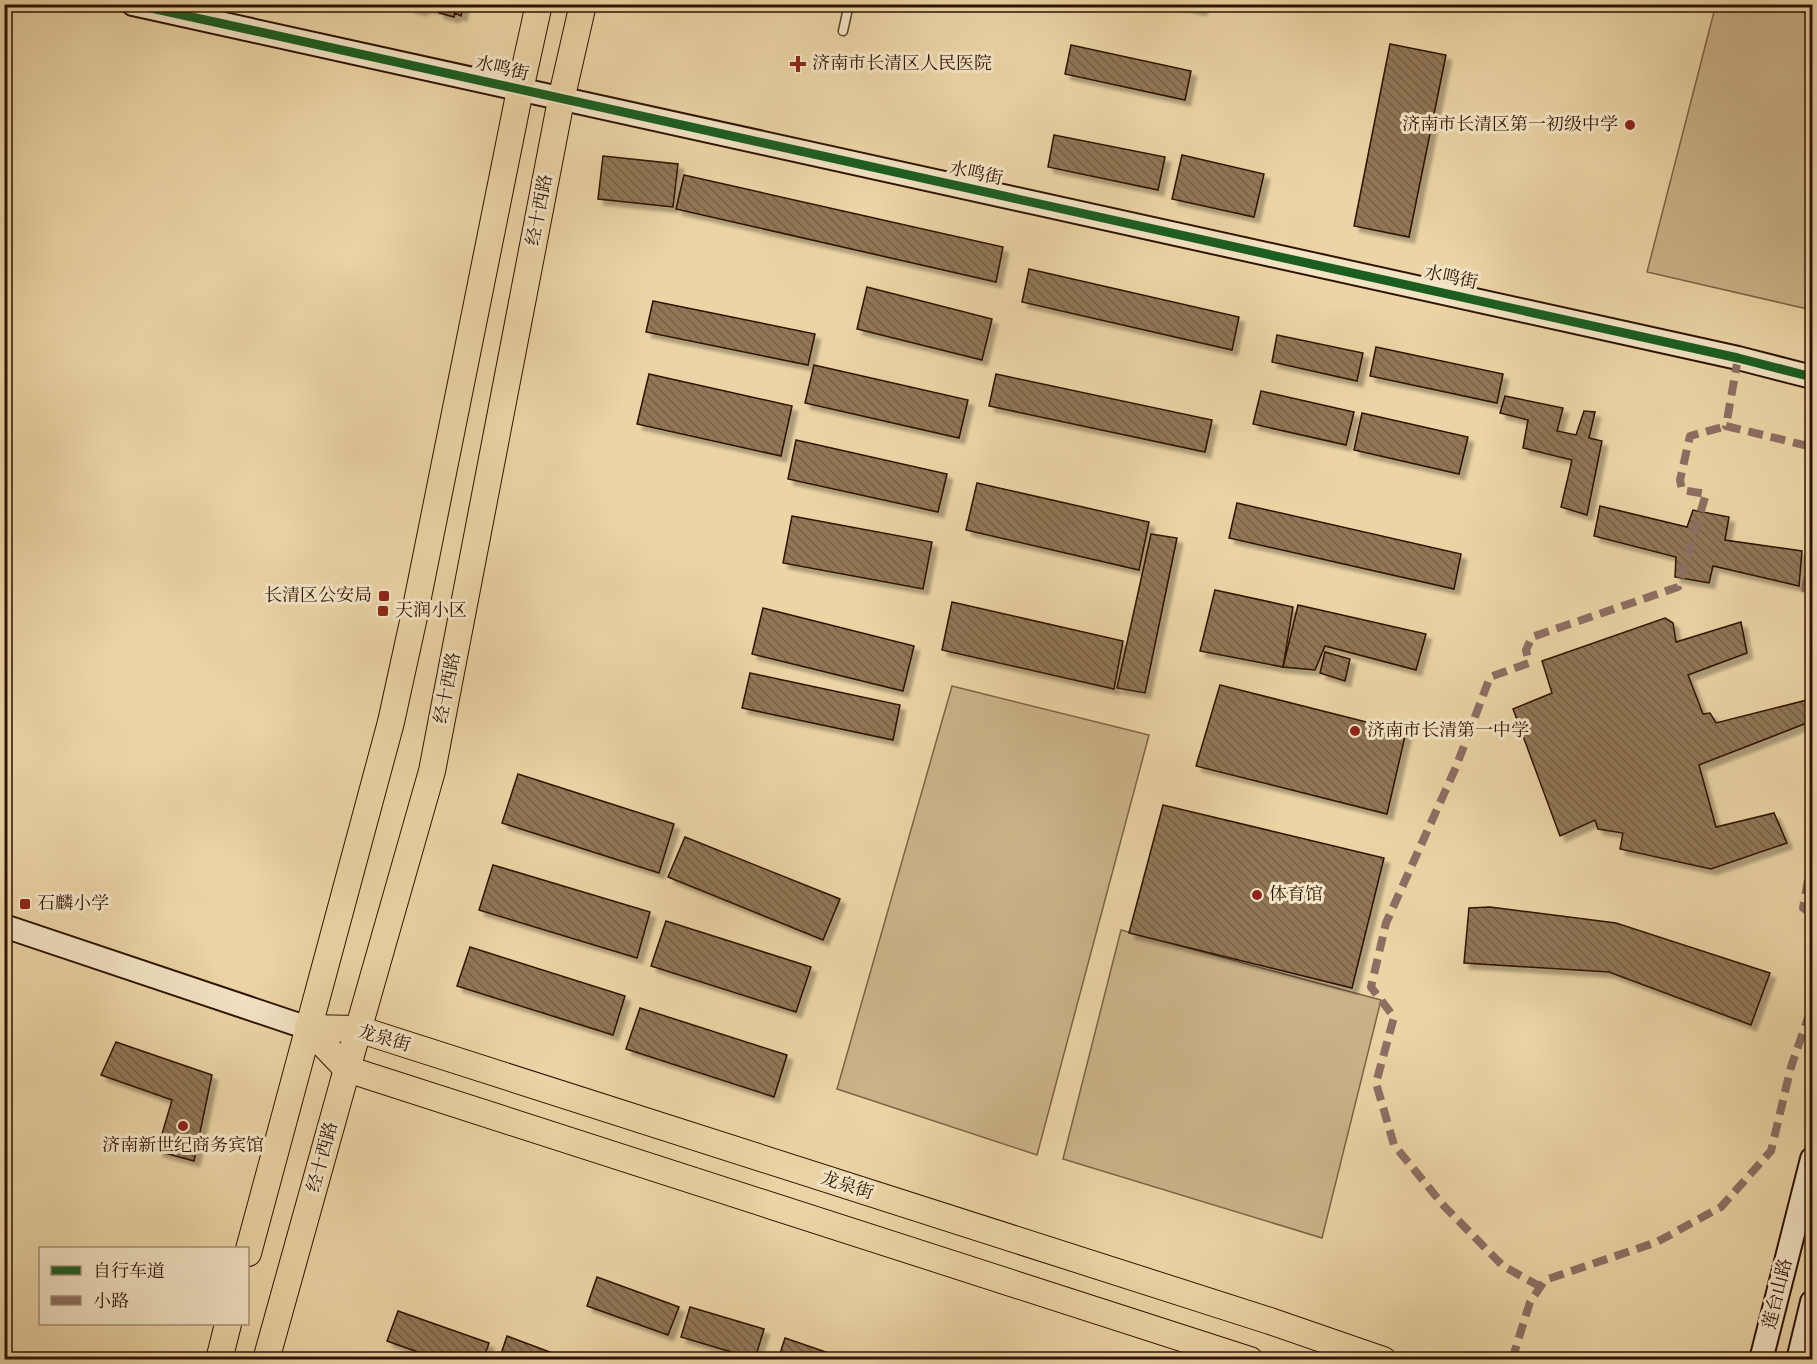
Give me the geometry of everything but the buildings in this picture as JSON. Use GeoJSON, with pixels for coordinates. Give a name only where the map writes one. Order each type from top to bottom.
{"type":"FeatureCollection","features":[{"type":"Feature","properties":{"kind":"main road"},"geometry":{"type":"LineString","coordinates":[[249,1248],[391,722],[539,4]]}},
{"type":"Feature","properties":{"kind":"main road","name":"经十西路"},"geometry":{"type":"LineString","coordinates":[[266,1359],[432,771],[561,100],[583,4]]}},
{"type":"Feature","properties":{"kind":"main road","name":"龙泉街"},"geometry":{"type":"LineString","coordinates":[[308,1028],[358,1029],[1383,1359]]}},
{"type":"Feature","properties":{"kind":"main road","name":"龙泉街"},"geometry":{"type":"LineString","coordinates":[[308,1028],[347,1069],[1250,1359]]}},
{"type":"Feature","properties":{"kind":"main road"},"geometry":{"type":"LineString","coordinates":[[219,1359],[228,1325]]}},
{"type":"Feature","properties":{"kind":"street","name":"水鸣街"},"geometry":{"type":"LineString","coordinates":[[133,4],[1680,345],[1812,377]]}},
{"type":"Feature","properties":{"kind":"street","name":"龙泉街"},"geometry":{"type":"LineString","coordinates":[[4,926],[308,1028]]}},
{"type":"Feature","properties":{"kind":"street","name":"莲台山路"},"geometry":{"type":"LineString","coordinates":[[1761,1359],[1812,1159]]}},
{"type":"Feature","properties":{"kind":"street","name":"莲台山路"},"geometry":{"type":"LineString","coordinates":[[1798,1359],[1812,1302]]}},
{"type":"Feature","properties":{"kind":"lane"},"geometry":{"type":"LineString","coordinates":[[843,31],[849,4]]}},
{"type":"Feature","properties":{"kind":"shaded area"},"geometry":{"type":"Polygon","coordinates":[[[1716,4],[1812,5],[1812,310],[1647,272],[1716,4]]]}},
{"type":"Feature","properties":{"kind":"shaded area"},"geometry":{"type":"Polygon","coordinates":[[[952,686],[1149,735],[1037,1155],[837,1089],[952,686]]]}},
{"type":"Feature","properties":{"kind":"shaded area"},"geometry":{"type":"Polygon","coordinates":[[[1121,930],[1381,1000],[1322,1238],[1063,1159],[1121,930]]]}},
{"type":"Feature","properties":{"kind":"marked path"},"geometry":{"type":"LineString","coordinates":[[1738,358],[1726,426],[1812,447]]}},
{"type":"Feature","properties":{"kind":"marked path"},"geometry":{"type":"LineString","coordinates":[[1541,1287],[1503,1266],[1444,1206],[1394,1145],[1376,1083],[1394,1017],[1371,987],[1386,923],[1456,767],[1490,677],[1529,663],[1526,650],[1532,637],[1678,587],[1706,494],[1682,490],[1680,480],[1690,436],[1726,426]]}},
{"type":"Feature","properties":{"kind":"marked path"},"geometry":{"type":"LineString","coordinates":[[1812,554],[1805,589],[1812,608]]}},
{"type":"Feature","properties":{"kind":"marked path"},"geometry":{"type":"LineString","coordinates":[[1812,857],[1803,908],[1812,914]]}},
{"type":"Feature","properties":{"kind":"marked path"},"geometry":{"type":"LineString","coordinates":[[1512,1360],[1530,1302],[1545,1280],[1657,1242],[1721,1207],[1771,1151],[1791,1067],[1812,1006]]}},
{"type":"Feature","properties":{"kind":"cycle path"},"geometry":{"type":"LineString","coordinates":[[133,4],[1738,358],[1812,377]]}},
{"type":"Feature","properties":{"kind":"place","name":"济南市长清区人民医院"},"geometry":{"type":"Point","coordinates":[798,64]}},
{"type":"Feature","properties":{"kind":"place","name":"济南市长清区第一初级中学"},"geometry":{"type":"Point","coordinates":[1630,125]}},
{"type":"Feature","properties":{"kind":"place","name":"长清区公安局"},"geometry":{"type":"Point","coordinates":[384,596]}},
{"type":"Feature","properties":{"kind":"place","name":"天润小区"},"geometry":{"type":"Point","coordinates":[383,611]}},
{"type":"Feature","properties":{"kind":"place","name":"济南市长清第一中学"},"geometry":{"type":"Point","coordinates":[1355,731]}},
{"type":"Feature","properties":{"kind":"place","name":"体育馆"},"geometry":{"type":"Point","coordinates":[1257,895]}},
{"type":"Feature","properties":{"kind":"place","name":"石麟小学"},"geometry":{"type":"Point","coordinates":[25,904]}},
{"type":"Feature","properties":{"kind":"place","name":"济南新世纪商务宾馆"},"geometry":{"type":"Point","coordinates":[183,1126]}}]}
